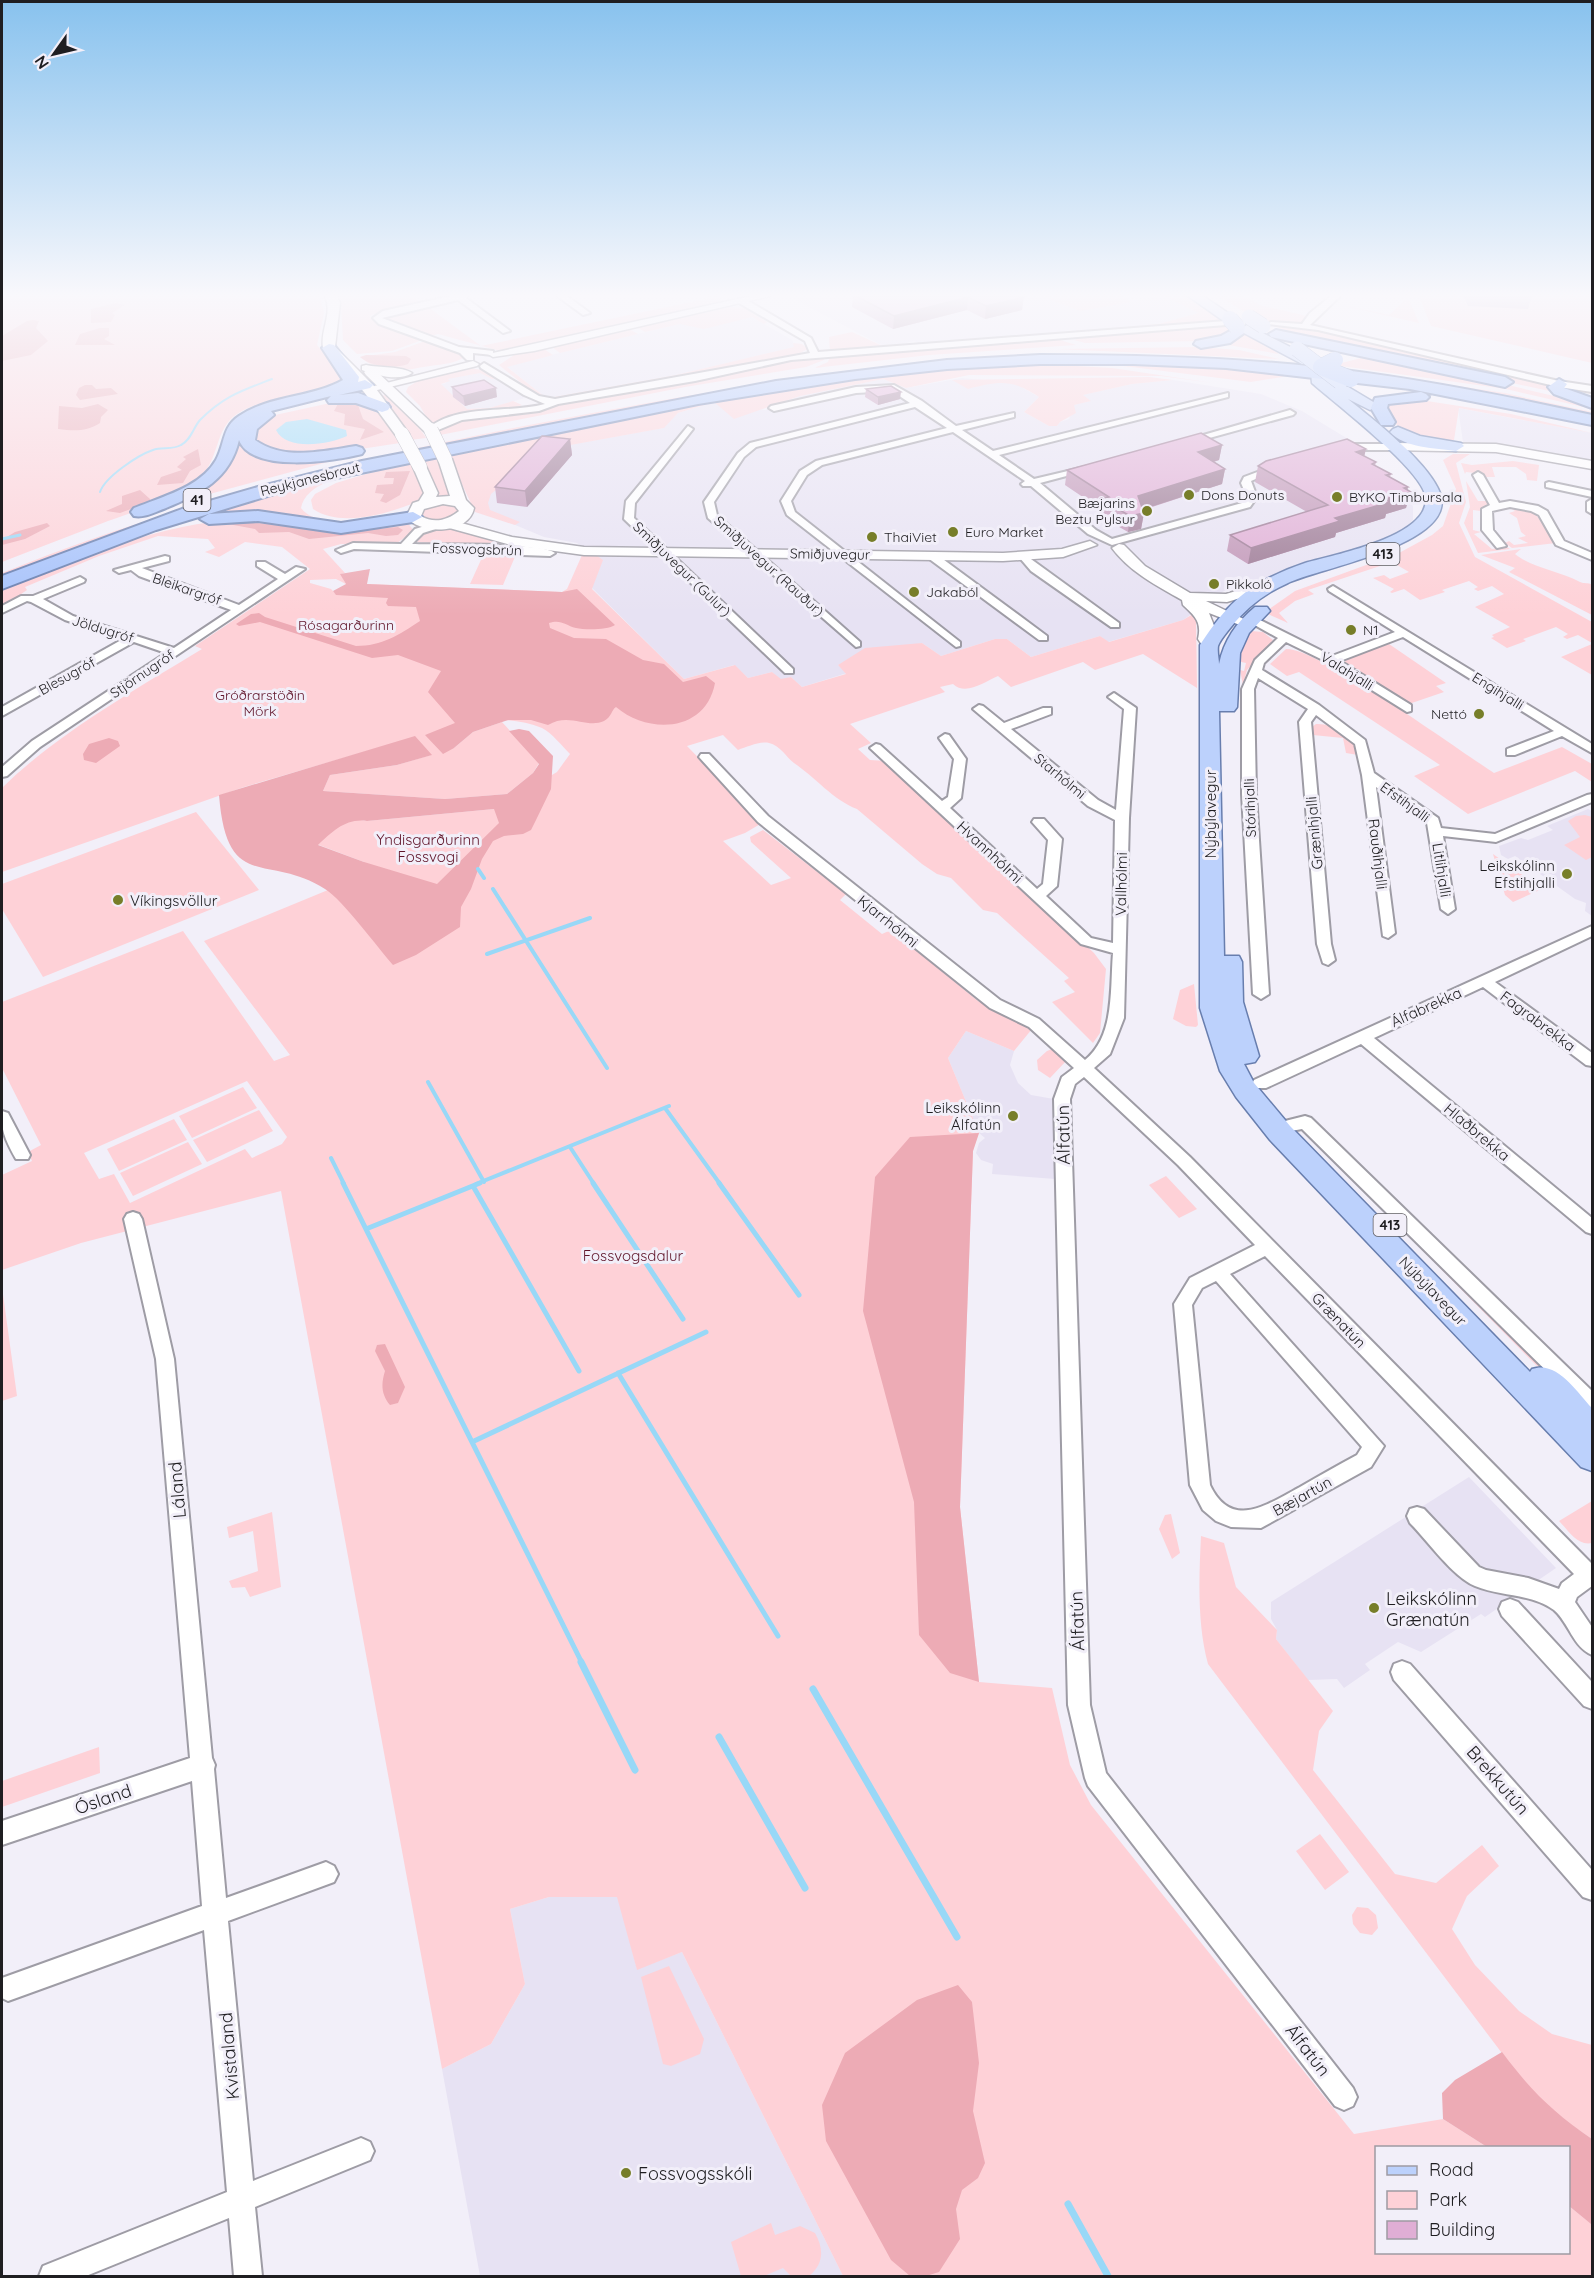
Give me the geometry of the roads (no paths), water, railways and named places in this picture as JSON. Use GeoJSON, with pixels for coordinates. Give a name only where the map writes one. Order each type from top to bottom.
{"type":"FeatureCollection","features":[{"type":"Feature","properties":{"kind":"highway"},"geometry":{"type":"LineString","coordinates":[[110,534],[209,477],[224,462],[234,429],[252,414],[288,402]]}},
{"type":"Feature","properties":{"kind":"highway"},"geometry":{"type":"LineString","coordinates":[[307,402],[267,415],[250,426],[246,437],[252,446],[273,454],[302,457],[400,441]]}},
{"type":"Feature","properties":{"kind":"highway"},"geometry":{"type":"LineString","coordinates":[[282,410],[326,402]]}},
{"type":"Feature","properties":{"kind":"highway"},"geometry":{"type":"LineString","coordinates":[[373,402],[382,407]]}},
{"type":"Feature","properties":{"kind":"highway","name":"Reykjanesbraut"},"geometry":{"type":"LineString","coordinates":[[2,583],[110,534],[261,481],[400,441],[625,402]]}},
{"type":"Feature","properties":{"kind":"highway","name":"Reykjanesbraut"},"geometry":{"type":"LineString","coordinates":[[2,566],[260,491],[438,456],[682,402]]}},
{"type":"Feature","properties":{"kind":"highway"},"geometry":{"type":"LineString","coordinates":[[1380,402],[1378,408],[1394,438]]}},
{"type":"Feature","properties":{"kind":"highway"},"geometry":{"type":"LineString","coordinates":[[1452,402],[1593,428]]}},
{"type":"Feature","properties":{"kind":"highway","name":"Reykjanesbraut"},"geometry":{"type":"LineString","coordinates":[[1506,402],[1593,420]]}},
{"type":"Feature","properties":{"kind":"highway","name":"Reykjanesbraut"},"geometry":{"type":"LineString","coordinates":[[1552,402],[1593,410]]}},
{"type":"Feature","properties":{"kind":"highway"},"geometry":{"type":"LineString","coordinates":[[419,516],[343,520],[319,515],[308,502],[316,491],[336,481],[438,456]]}},
{"type":"Feature","properties":{"kind":"highway"},"geometry":{"type":"LineString","coordinates":[[110,534],[231,517],[271,517],[333,528],[362,526],[419,516]]}},
{"type":"Feature","properties":{"kind":"main road"},"geometry":{"type":"LineString","coordinates":[[380,402],[400,441],[420,467],[431,493],[419,516]]}},
{"type":"Feature","properties":{"kind":"main road"},"geometry":{"type":"LineString","coordinates":[[402,402],[431,430],[438,456],[463,506],[461,518],[442,524],[419,516]]}},
{"type":"Feature","properties":{"kind":"main road","name":"Nýbýlavegur"},"geometry":{"type":"LineString","coordinates":[[1345,402],[1369,426],[1417,449],[1440,474],[1449,494],[1447,510],[1441,523],[1425,536],[1398,549],[1324,575],[1244,615],[1230,651],[1227,681],[1230,994],[1237,1027],[1251,1070],[1291,1125],[1593,1429]]}},
{"type":"Feature","properties":{"kind":"main road","name":"Nýbýlavegur"},"geometry":{"type":"LineString","coordinates":[[1364,402],[1370,406],[1394,438],[1435,497],[1433,510],[1424,523],[1411,533],[1389,544],[1309,568],[1269,585],[1244,615],[1209,645],[1212,1008],[1233,1071],[1245,1090],[1280,1133],[1554,1389],[1593,1457]]}},
{"type":"Feature","properties":{"kind":"main road"},"geometry":{"type":"LineString","coordinates":[[1341,450],[1362,445],[1372,439],[1373,434],[1369,426]]}},
{"type":"Feature","properties":{"kind":"main road"},"geometry":{"type":"LineString","coordinates":[[1394,438],[1458,449]]}},
{"type":"Feature","properties":{"kind":"main road"},"geometry":{"type":"LineString","coordinates":[[1439,462],[1446,455],[1458,449]]}},
{"type":"Feature","properties":{"kind":"main road"},"geometry":{"type":"LineString","coordinates":[[419,516],[443,500],[463,506]]}},
{"type":"Feature","properties":{"kind":"street"},"geometry":{"type":"LineString","coordinates":[[431,430],[458,417],[523,412],[560,402]]}},
{"type":"Feature","properties":{"kind":"street"},"geometry":{"type":"LineString","coordinates":[[774,408],[802,402]]}},
{"type":"Feature","properties":{"kind":"street"},"geometry":{"type":"LineString","coordinates":[[916,402],[992,454],[1107,546]]}},
{"type":"Feature","properties":{"kind":"street"},"geometry":{"type":"LineString","coordinates":[[992,454],[1181,402]]}},
{"type":"Feature","properties":{"kind":"street","name":"Smiðjuvegur (Rauður)"},"geometry":{"type":"LineString","coordinates":[[856,644],[712,516],[709,509],[711,499],[728,472],[749,448],[761,442],[919,404]]}},
{"type":"Feature","properties":{"kind":"street"},"geometry":{"type":"LineString","coordinates":[[1179,443],[1290,413]]}},
{"type":"Feature","properties":{"kind":"street"},"geometry":{"type":"LineString","coordinates":[[956,644],[843,555],[787,507],[787,498],[803,473],[819,463],[1011,415]]}},
{"type":"Feature","properties":{"kind":"street","name":"Smiðjuvegur (Gulur)"},"geometry":{"type":"LineString","coordinates":[[688,429],[628,507],[628,515],[662,552],[789,671]]}},
{"type":"Feature","properties":{"kind":"street"},"geometry":{"type":"LineString","coordinates":[[1341,450],[1394,438]]}},
{"type":"Feature","properties":{"kind":"street"},"geometry":{"type":"LineString","coordinates":[[1417,449],[1458,449],[1593,466]]}},
{"type":"Feature","properties":{"kind":"street"},"geometry":{"type":"LineString","coordinates":[[1029,483],[1100,464]]}},
{"type":"Feature","properties":{"kind":"street"},"geometry":{"type":"LineString","coordinates":[[1107,546],[1246,505],[1252,497],[1246,483],[1247,479],[1286,464]]}},
{"type":"Feature","properties":{"kind":"street"},"geometry":{"type":"LineString","coordinates":[[1478,475],[1495,506]]}},
{"type":"Feature","properties":{"kind":"street"},"geometry":{"type":"LineString","coordinates":[[1548,485],[1593,494]]}},
{"type":"Feature","properties":{"kind":"street"},"geometry":{"type":"LineString","coordinates":[[1593,502],[1593,511]]}},
{"type":"Feature","properties":{"kind":"street"},"geometry":{"type":"LineString","coordinates":[[1501,546],[1492,539],[1485,527],[1487,509],[1520,504],[1538,510],[1544,515],[1560,543],[1593,557]]}},
{"type":"Feature","properties":{"kind":"street"},"geometry":{"type":"LineString","coordinates":[[463,506],[482,517]]}},
{"type":"Feature","properties":{"kind":"street","name":"Fossvogsbrún"},"geometry":{"type":"LineString","coordinates":[[404,547],[419,516]]}},
{"type":"Feature","properties":{"kind":"street","name":"Smiðjuvegur"},"geometry":{"type":"LineString","coordinates":[[442,524],[520,542],[574,550],[1024,557],[1107,546],[1167,584]]}},
{"type":"Feature","properties":{"kind":"street"},"geometry":{"type":"LineString","coordinates":[[1082,524],[1107,546]]}},
{"type":"Feature","properties":{"kind":"street","name":"Smiðjuvegur"},"geometry":{"type":"LineString","coordinates":[[506,525],[546,542],[596,550]]}},
{"type":"Feature","properties":{"kind":"street","name":"Fossvogsbrún"},"geometry":{"type":"LineString","coordinates":[[340,550],[353,546],[526,550],[550,553]]}},
{"type":"Feature","properties":{"kind":"street"},"geometry":{"type":"LineString","coordinates":[[932,556],[1043,638]]}},
{"type":"Feature","properties":{"kind":"street"},"geometry":{"type":"LineString","coordinates":[[1024,557],[1035,569],[1114,625]]}},
{"type":"Feature","properties":{"kind":"street","name":"Bleikargróf"},"geometry":{"type":"LineString","coordinates":[[119,570],[165,559]]}},
{"type":"Feature","properties":{"kind":"street"},"geometry":{"type":"LineString","coordinates":[[261,564],[285,579]]}},
{"type":"Feature","properties":{"kind":"street","name":"Bleikargróf"},"geometry":{"type":"LineString","coordinates":[[135,568],[143,574],[240,609]]}},
{"type":"Feature","properties":{"kind":"street","name":"Stjörnugróf"},"geometry":{"type":"LineString","coordinates":[[2,773],[36,744],[300,569]]}},
{"type":"Feature","properties":{"kind":"street"},"geometry":{"type":"LineString","coordinates":[[2,609],[25,598],[34,598],[80,580]]}},
{"type":"Feature","properties":{"kind":"street"},"geometry":{"type":"LineString","coordinates":[[1167,584],[1186,594],[1244,615],[1263,618],[1286,636],[1254,670]]}},
{"type":"Feature","properties":{"kind":"street"},"geometry":{"type":"LineString","coordinates":[[1167,584],[1203,615],[1208,628],[1205,639],[1209,645]]}},
{"type":"Feature","properties":{"kind":"street"},"geometry":{"type":"LineString","coordinates":[[1186,594],[1227,598],[1269,585]]}},
{"type":"Feature","properties":{"kind":"street","name":"Engihjalli"},"geometry":{"type":"LineString","coordinates":[[1333,589],[1593,749]]}},
{"type":"Feature","properties":{"kind":"street","name":"Jöldugróf"},"geometry":{"type":"LineString","coordinates":[[34,598],[69,618],[176,652]]}},
{"type":"Feature","properties":{"kind":"street","name":"Valahjalli"},"geometry":{"type":"LineString","coordinates":[[1244,615],[1331,660],[1407,708]]}},
{"type":"Feature","properties":{"kind":"street"},"geometry":{"type":"LineString","coordinates":[[1331,660],[1404,633]]}},
{"type":"Feature","properties":{"kind":"street","name":"Blesugróf"},"geometry":{"type":"LineString","coordinates":[[2,712],[133,638]]}},
{"type":"Feature","properties":{"kind":"street","name":"Efstihjalli"},"geometry":{"type":"LineString","coordinates":[[1254,670],[1315,708],[1361,743],[1368,775],[1433,821],[1435,831],[1496,838],[1593,798]]}},
{"type":"Feature","properties":{"kind":"street","name":"Stórihjalli"},"geometry":{"type":"LineString","coordinates":[[1254,670],[1248,689],[1249,794],[1261,994]]}},
{"type":"Feature","properties":{"kind":"street","name":"Vallhólmi"},"geometry":{"type":"LineString","coordinates":[[1084,1068],[1102,1054],[1116,1018],[1120,950],[1122,818],[1130,708],[1114,697]]}},
{"type":"Feature","properties":{"kind":"street","name":"Grænihjalli"},"geometry":{"type":"LineString","coordinates":[[1315,708],[1305,722],[1324,947],[1328,960]]}},
{"type":"Feature","properties":{"kind":"street","name":"Starhólmi"},"geometry":{"type":"LineString","coordinates":[[979,709],[1093,803],[1122,818]]}},
{"type":"Feature","properties":{"kind":"street"},"geometry":{"type":"LineString","coordinates":[[1003,728],[1047,711]]}},
{"type":"Feature","properties":{"kind":"street"},"geometry":{"type":"LineString","coordinates":[[1511,752],[1563,731]]}},
{"type":"Feature","properties":{"kind":"street","name":"Hvannhólmi"},"geometry":{"type":"LineString","coordinates":[[942,808],[954,798],[960,759],[945,738]]}},
{"type":"Feature","properties":{"kind":"street","name":"Hvannhólmi"},"geometry":{"type":"LineString","coordinates":[[876,748],[1086,941],[1120,950]]}},
{"type":"Feature","properties":{"kind":"street","name":"Kjarrhólmi"},"geometry":{"type":"LineString","coordinates":[[705,757],[764,819],[824,869],[995,1004],[1034,1023],[1084,1068]]}},
{"type":"Feature","properties":{"kind":"street","name":"Rauðihjalli"},"geometry":{"type":"LineString","coordinates":[[1368,775],[1388,933]]}},
{"type":"Feature","properties":{"kind":"street","name":"Hvannhólmi"},"geometry":{"type":"LineString","coordinates":[[1037,896],[1050,886],[1055,839],[1039,822]]}},
{"type":"Feature","properties":{"kind":"street","name":"Litlihjalli"},"geometry":{"type":"LineString","coordinates":[[1435,831],[1448,909]]}},
{"type":"Feature","properties":{"kind":"street","name":"Álfabrekka"},"geometry":{"type":"LineString","coordinates":[[1260,1084],[1593,931]]}},
{"type":"Feature","properties":{"kind":"street","name":"Fagrabrekka"},"geometry":{"type":"LineString","coordinates":[[1484,981],[1593,1061]]}},
{"type":"Feature","properties":{"kind":"street","name":"Hlaðbrekka"},"geometry":{"type":"LineString","coordinates":[[1362,1036],[1593,1227]]}},
{"type":"Feature","properties":{"kind":"street","name":"Grænatún"},"geometry":{"type":"LineString","coordinates":[[1084,1068],[1184,1161],[1591,1575],[1569,1590],[1563,1604]]}},
{"type":"Feature","properties":{"kind":"street","name":"Álfatún"},"geometry":{"type":"LineString","coordinates":[[1084,1068],[1068,1081],[1062,1099],[1079,1705],[1096,1778],[1344,2097]]}},
{"type":"Feature","properties":{"kind":"street"},"geometry":{"type":"LineString","coordinates":[[2,1117],[22,1155]]}},
{"type":"Feature","properties":{"kind":"street","name":"Láland"},"geometry":{"type":"LineString","coordinates":[[133,1219],[165,1359],[204,1765]]}},
{"type":"Feature","properties":{"kind":"street","name":"Bæjartún"},"geometry":{"type":"LineString","coordinates":[[1219,1273],[1374,1446],[1364,1461],[1261,1519],[1245,1521],[1223,1516],[1207,1502],[1200,1485],[1183,1304],[1196,1283],[1268,1246]]}},
{"type":"Feature","properties":{"kind":"street","name":"Nýbýlavegur"},"geometry":{"type":"LineString","coordinates":[[1554,1389],[1593,1403]]}},
{"type":"Feature","properties":{"kind":"street"},"geometry":{"type":"LineString","coordinates":[[1417,1516],[1472,1574],[1482,1580],[1528,1586],[1545,1592],[1563,1604],[1593,1644]]}},
{"type":"Feature","properties":{"kind":"street"},"geometry":{"type":"LineString","coordinates":[[1510,1609],[1593,1698]]}},
{"type":"Feature","properties":{"kind":"street","name":"Brekkutún"},"geometry":{"type":"LineString","coordinates":[[1402,1672],[1593,1888]]}},
{"type":"Feature","properties":{"kind":"street","name":"Ósland"},"geometry":{"type":"LineString","coordinates":[[2,1833],[204,1765]]}},
{"type":"Feature","properties":{"kind":"street","name":"Kvistaland"},"geometry":{"type":"LineString","coordinates":[[204,1765],[248,2277]]}},
{"type":"Feature","properties":{"kind":"street"},"geometry":{"type":"LineString","coordinates":[[8,1988],[326,1874]]}},
{"type":"Feature","properties":{"kind":"street"},"geometry":{"type":"LineString","coordinates":[[53,2277],[361,2151]]}},
{"type":"Feature","properties":{"kind":"water"},"geometry":{"type":"Polygon","coordinates":[[[307,419],[346,430],[347,436],[330,442],[299,444],[282,437],[276,430],[286,422],[307,419]]]}},
{"type":"Feature","properties":{"kind":"waterway"},"geometry":{"type":"LineString","coordinates":[[100,492],[115,473],[139,457],[153,450],[178,447],[184,443],[200,420],[222,402]]}},
{"type":"Feature","properties":{"kind":"waterway"},"geometry":{"type":"LineString","coordinates":[[2,539],[20,535]]}},
{"type":"Feature","properties":{"kind":"waterway"},"geometry":{"type":"LineString","coordinates":[[478,869],[484,878]]}},
{"type":"Feature","properties":{"kind":"waterway"},"geometry":{"type":"LineString","coordinates":[[493,889],[526,940]]}},
{"type":"Feature","properties":{"kind":"waterway"},"geometry":{"type":"LineString","coordinates":[[526,940],[590,918]]}},
{"type":"Feature","properties":{"kind":"waterway"},"geometry":{"type":"LineString","coordinates":[[487,954],[526,940]]}},
{"type":"Feature","properties":{"kind":"waterway"},"geometry":{"type":"LineString","coordinates":[[526,940],[607,1068]]}},
{"type":"Feature","properties":{"kind":"waterway"},"geometry":{"type":"LineString","coordinates":[[428,1082],[483,1181]]}},
{"type":"Feature","properties":{"kind":"waterway"},"geometry":{"type":"LineString","coordinates":[[483,1181],[669,1106]]}},
{"type":"Feature","properties":{"kind":"waterway"},"geometry":{"type":"LineString","coordinates":[[665,1108],[720,1184]]}},
{"type":"Feature","properties":{"kind":"waterway"},"geometry":{"type":"LineString","coordinates":[[570,1147],[594,1184]]}},
{"type":"Feature","properties":{"kind":"waterway"},"geometry":{"type":"LineString","coordinates":[[331,1158],[344,1184]]}},
{"type":"Feature","properties":{"kind":"waterway"},"geometry":{"type":"LineString","coordinates":[[476,1184],[483,1181]]}},
{"type":"Feature","properties":{"kind":"waterway"},"geometry":{"type":"LineString","coordinates":[[343,1183],[582,1663]]}},
{"type":"Feature","properties":{"kind":"waterway"},"geometry":{"type":"LineString","coordinates":[[366,1229],[480,1183]]}},
{"type":"Feature","properties":{"kind":"waterway"},"geometry":{"type":"LineString","coordinates":[[593,1183],[683,1319]]}},
{"type":"Feature","properties":{"kind":"waterway"},"geometry":{"type":"LineString","coordinates":[[719,1183],[799,1295]]}},
{"type":"Feature","properties":{"kind":"waterway"},"geometry":{"type":"LineString","coordinates":[[473,1186],[579,1371]]}},
{"type":"Feature","properties":{"kind":"waterway"},"geometry":{"type":"LineString","coordinates":[[618,1373],[706,1332]]}},
{"type":"Feature","properties":{"kind":"waterway"},"geometry":{"type":"LineString","coordinates":[[472,1442],[618,1373]]}},
{"type":"Feature","properties":{"kind":"waterway"},"geometry":{"type":"LineString","coordinates":[[618,1373],[778,1636]]}},
{"type":"Feature","properties":{"kind":"waterway"},"geometry":{"type":"LineString","coordinates":[[581,1662],[635,1770]]}},
{"type":"Feature","properties":{"kind":"waterway"},"geometry":{"type":"LineString","coordinates":[[813,1689],[957,1937]]}},
{"type":"Feature","properties":{"kind":"waterway"},"geometry":{"type":"LineString","coordinates":[[719,1737],[805,1888]]}},
{"type":"Feature","properties":{"kind":"waterway"},"geometry":{"type":"LineString","coordinates":[[1068,2204],[1108,2276]]}},
{"type":"Feature","properties":{"kind":"place","name":"Dons Donuts"},"geometry":{"type":"Point","coordinates":[1189,495]}},
{"type":"Feature","properties":{"kind":"place","name":"BYKO Timbursala"},"geometry":{"type":"Point","coordinates":[1337,497]}},
{"type":"Feature","properties":{"kind":"place","name":"Bæjarins Beztu Pylsur"},"geometry":{"type":"Point","coordinates":[1147,511]}},
{"type":"Feature","properties":{"kind":"place","name":"Euro Market"},"geometry":{"type":"Point","coordinates":[953,532]}},
{"type":"Feature","properties":{"kind":"place","name":"ThaiViet"},"geometry":{"type":"Point","coordinates":[872,537]}},
{"type":"Feature","properties":{"kind":"place","name":"Pikkoló"},"geometry":{"type":"Point","coordinates":[1214,584]}},
{"type":"Feature","properties":{"kind":"place","name":"Jakaból"},"geometry":{"type":"Point","coordinates":[914,592]}},
{"type":"Feature","properties":{"kind":"place","name":"N1"},"geometry":{"type":"Point","coordinates":[1351,630]}},
{"type":"Feature","properties":{"kind":"place","name":"Nettó"},"geometry":{"type":"Point","coordinates":[1479,714]}},
{"type":"Feature","properties":{"kind":"place","name":"Leikskólinn Efstihjalli"},"geometry":{"type":"Point","coordinates":[1567,874]}},
{"type":"Feature","properties":{"kind":"place","name":"Víkingsvöllur"},"geometry":{"type":"Point","coordinates":[118,900]}},
{"type":"Feature","properties":{"kind":"place","name":"Leikskólinn Álfatún"},"geometry":{"type":"Point","coordinates":[1013,1116]}},
{"type":"Feature","properties":{"kind":"place","name":"Leikskólinn Grænatún"},"geometry":{"type":"Point","coordinates":[1374,1608]}},
{"type":"Feature","properties":{"kind":"place","name":"Fossvogsskóli"},"geometry":{"type":"Point","coordinates":[626,2173]}},
{"type":"Feature","properties":{"kind":"park label","name":"Rósagarðurinn"},"geometry":{"type":"Point","coordinates":[346,625]}},
{"type":"Feature","properties":{"kind":"park label","name":"Gróðrarstöðin Mörk"},"geometry":{"type":"Point","coordinates":[260,704]}},
{"type":"Feature","properties":{"kind":"park label","name":"Yndisgarðurinn Fossvogi"},"geometry":{"type":"Point","coordinates":[428,848]}},
{"type":"Feature","properties":{"kind":"park label","name":"Fossvogsdalur"},"geometry":{"type":"Point","coordinates":[633,1255]}}]}
